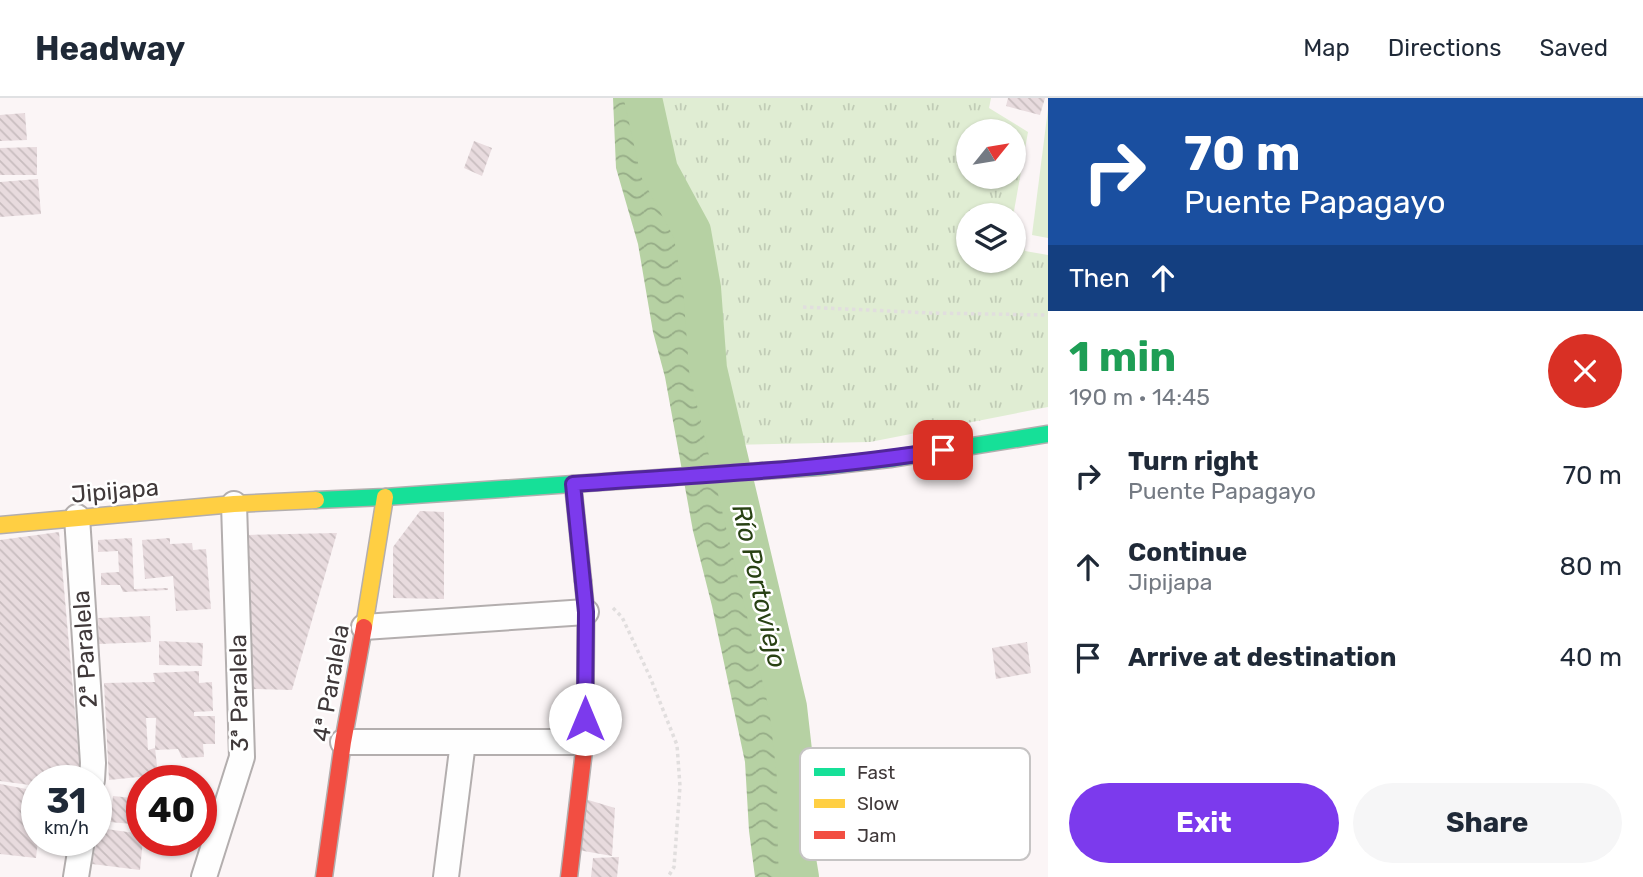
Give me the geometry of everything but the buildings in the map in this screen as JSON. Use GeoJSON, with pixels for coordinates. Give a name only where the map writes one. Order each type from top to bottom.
{"type":"FeatureCollection","features":[{"type":"Feature","properties":{"kind":"street","name":"Jipijapa"},"geometry":{"type":"LineString","coordinates":[[0,525],[233,504],[386,497],[819,467],[890,459],[1048,434]]}},
{"type":"Feature","properties":{"kind":"street"},"geometry":{"type":"LineString","coordinates":[[569,877],[585,742],[586,612],[573,484]]}},
{"type":"Feature","properties":{"kind":"street","name":"4ª Paralela"},"geometry":{"type":"LineString","coordinates":[[324,877],[343,742],[386,497]]}},
{"type":"Feature","properties":{"kind":"street","name":"3ª Paralela"},"geometry":{"type":"LineString","coordinates":[[204,877],[242,757],[233,504]]}},
{"type":"Feature","properties":{"kind":"street","name":"2ª Paralela"},"geometry":{"type":"LineString","coordinates":[[77,517],[93,765]]}},
{"type":"Feature","properties":{"kind":"street"},"geometry":{"type":"LineString","coordinates":[[364,627],[586,612]]}},
{"type":"Feature","properties":{"kind":"street"},"geometry":{"type":"LineString","coordinates":[[343,742],[585,742]]}},
{"type":"Feature","properties":{"kind":"street"},"geometry":{"type":"LineString","coordinates":[[446,877],[463,742]]}},
{"type":"Feature","properties":{"kind":"street"},"geometry":{"type":"LineString","coordinates":[[76,877],[79,856]]}},
{"type":"Feature","properties":{"kind":"path"},"geometry":{"type":"LineString","coordinates":[[803,307],[1048,315]]}},
{"type":"Feature","properties":{"kind":"path"},"geometry":{"type":"LineString","coordinates":[[583,576],[622,617],[677,745],[680,786],[674,867],[668,877]]}},
{"type":"Feature","properties":{"kind":"green space"},"geometry":{"type":"Polygon","coordinates":[[[656,98],[991,98],[989,108],[1007,119],[956,119],[956,189],[1018,189],[1015,203],[956,203],[956,273],[1026,273],[1026,251],[1048,255],[1048,407],[870,442],[727,445],[684,240],[655,135],[656,98]]]}},
{"type":"Feature","properties":{"kind":"green space"},"geometry":{"type":"Polygon","coordinates":[[[1048,109],[1048,238],[1032,235],[1048,109]]]}},
{"type":"Feature","properties":{"kind":"water"},"geometry":{"type":"Polygon","coordinates":[[[613,98],[651,98],[667,159],[697,222],[686,275],[712,430],[744,564],[762,626],[774,685],[786,782],[789,845],[795,877],[755,877],[745,762],[693,531],[638,244],[616,168],[613,98]]]}},
{"type":"Feature","properties":{"kind":"waterway","name":"Río Portoviejo"},"geometry":{"type":"LineString","coordinates":[[643,98],[659,170],[692,231],[702,288],[708,369],[788,707],[796,777],[797,859],[800,877]]}},
{"type":"Feature","properties":{"kind":"traffic: fast"},"geometry":{"type":"LineString","coordinates":[[316,500],[819,467],[890,459],[1048,434]]}},
{"type":"Feature","properties":{"kind":"traffic: slow"},"geometry":{"type":"LineString","coordinates":[[573,484],[583,581]]}},
{"type":"Feature","properties":{"kind":"traffic: slow"},"geometry":{"type":"LineString","coordinates":[[364,627],[385,497]]}},
{"type":"Feature","properties":{"kind":"traffic: slow"},"geometry":{"type":"LineString","coordinates":[[0,525],[234,504],[316,500]]}},
{"type":"Feature","properties":{"kind":"traffic: jam"},"geometry":{"type":"LineString","coordinates":[[569,877],[585,742],[586,612],[583,581]]}},
{"type":"Feature","properties":{"kind":"traffic: jam"},"geometry":{"type":"LineString","coordinates":[[324,877],[343,742],[364,627]]}},
{"type":"Feature","properties":{"kind":"route"},"geometry":{"type":"LineString","coordinates":[[585,719],[586,612],[573,484],[819,467],[943,450]]}}]}
